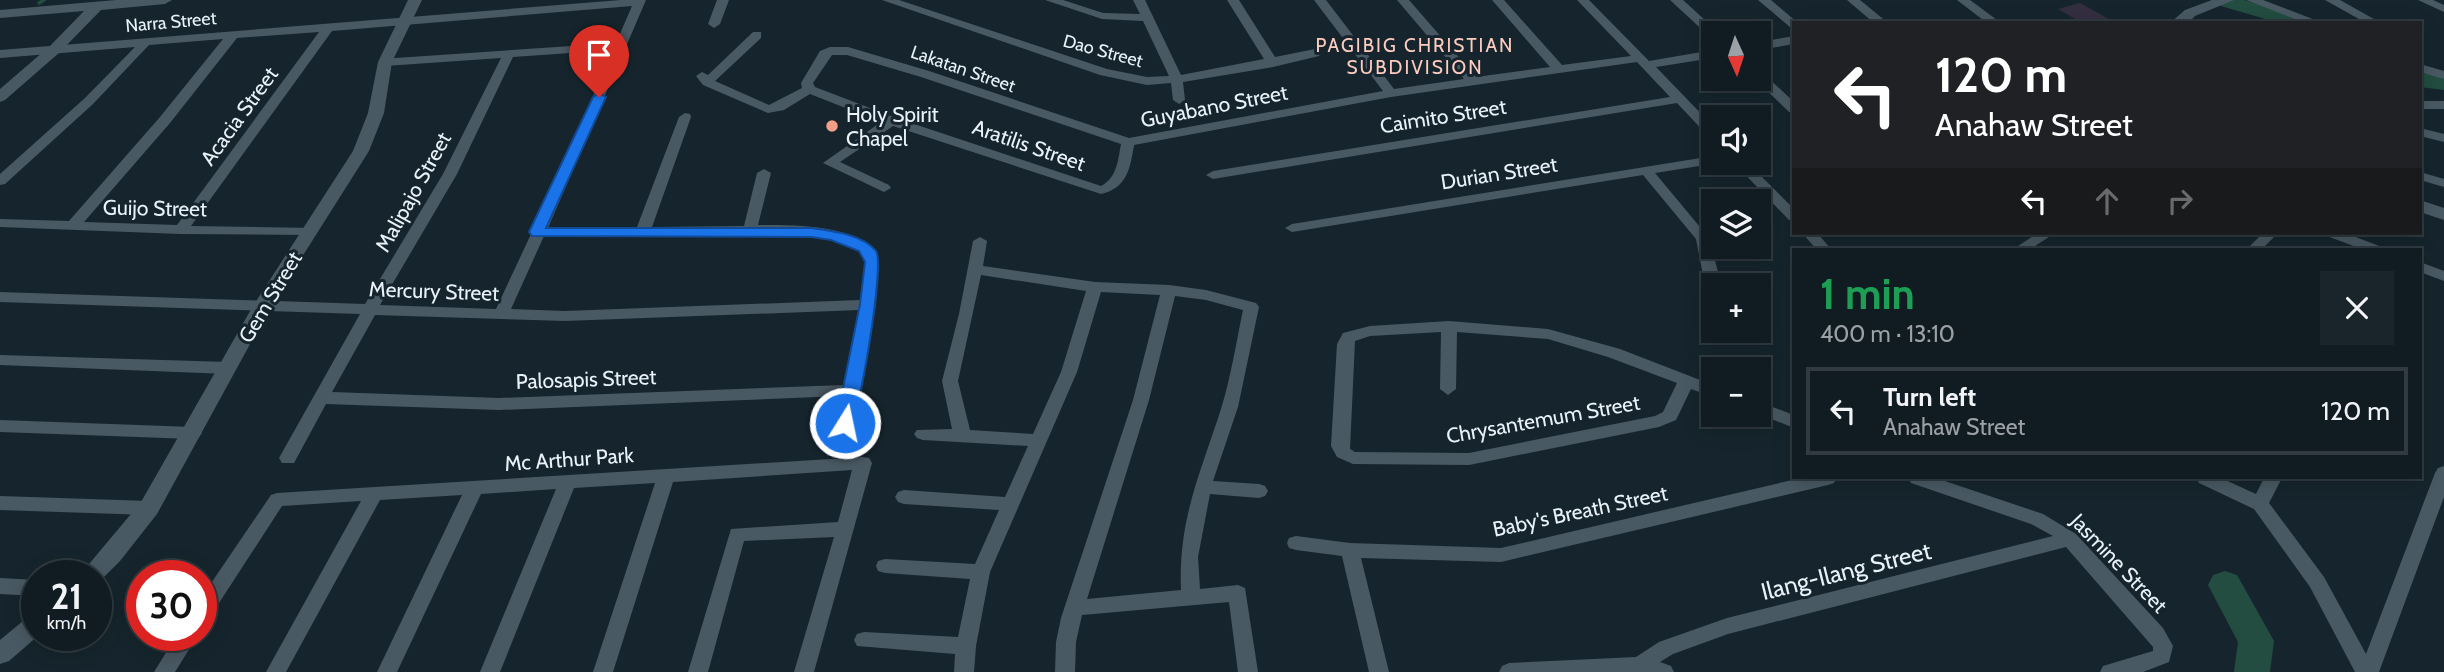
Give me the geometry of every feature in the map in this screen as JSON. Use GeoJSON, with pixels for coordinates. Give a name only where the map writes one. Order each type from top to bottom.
{"type":"FeatureCollection","features":[{"type":"Feature","properties":{"kind":"main road"},"geometry":{"type":"LineString","coordinates":[[2180,21],[2190,13],[2223,1]]}},
{"type":"Feature","properties":{"kind":"main road"},"geometry":{"type":"LineString","coordinates":[[2422,207],[2444,214]]}},
{"type":"Feature","properties":{"kind":"street"},"geometry":{"type":"LineString","coordinates":[[0,14],[100,3],[165,0]]}},
{"type":"Feature","properties":{"kind":"street","name":"Gem Street"},"geometry":{"type":"LineString","coordinates":[[107,560],[149,509],[262,306],[361,152],[376,113],[386,62],[415,0]]}},
{"type":"Feature","properties":{"kind":"street"},"geometry":{"type":"LineString","coordinates":[[713,24],[723,0]]}},
{"type":"Feature","properties":{"kind":"street","name":"Dao Street"},"geometry":{"type":"LineString","coordinates":[[888,0],[1104,72],[1147,81],[1177,79],[1315,53]]}},
{"type":"Feature","properties":{"kind":"street"},"geometry":{"type":"LineString","coordinates":[[1052,0],[1102,16],[1149,18]]}},
{"type":"Feature","properties":{"kind":"street"},"geometry":{"type":"LineString","coordinates":[[1139,0],[1177,79],[1180,100]]}},
{"type":"Feature","properties":{"kind":"street"},"geometry":{"type":"LineString","coordinates":[[1233,0],[1273,63]]}},
{"type":"Feature","properties":{"kind":"street"},"geometry":{"type":"LineString","coordinates":[[1320,0],[1391,93]]}},
{"type":"Feature","properties":{"kind":"street"},"geometry":{"type":"LineString","coordinates":[[1404,0],[1472,81]]}},
{"type":"Feature","properties":{"kind":"street"},"geometry":{"type":"LineString","coordinates":[[1497,0],[1559,69]]}},
{"type":"Feature","properties":{"kind":"street"},"geometry":{"type":"LineString","coordinates":[[1583,0],[1701,121]]}},
{"type":"Feature","properties":{"kind":"street"},"geometry":{"type":"LineString","coordinates":[[1676,0],[1701,22]]}},
{"type":"Feature","properties":{"kind":"street"},"geometry":{"type":"LineString","coordinates":[[1764,0],[1792,23]]}},
{"type":"Feature","properties":{"kind":"street"},"geometry":{"type":"LineString","coordinates":[[1853,0],[1879,21]]}},
{"type":"Feature","properties":{"kind":"street"},"geometry":{"type":"LineString","coordinates":[[1963,0],[1992,21]]}},
{"type":"Feature","properties":{"kind":"street"},"geometry":{"type":"LineString","coordinates":[[2252,0],[2311,21]]}},
{"type":"Feature","properties":{"kind":"street"},"geometry":{"type":"LineString","coordinates":[[2331,0],[2371,21]]}},
{"type":"Feature","properties":{"kind":"street"},"geometry":{"type":"LineString","coordinates":[[2424,0],[2444,9]]}},
{"type":"Feature","properties":{"kind":"street"},"geometry":{"type":"LineString","coordinates":[[500,314],[567,172],[639,1]]}},
{"type":"Feature","properties":{"kind":"street","name":"Narra Street"},"geometry":{"type":"LineString","coordinates":[[0,54],[639,1]]}},
{"type":"Feature","properties":{"kind":"street"},"geometry":{"type":"LineString","coordinates":[[0,97],[100,3]]}},
{"type":"Feature","properties":{"kind":"street","name":"Acacia Street"},"geometry":{"type":"LineString","coordinates":[[181,230],[329,26]]}},
{"type":"Feature","properties":{"kind":"street"},"geometry":{"type":"LineString","coordinates":[[72,227],[165,120],[233,35]]}},
{"type":"Feature","properties":{"kind":"street"},"geometry":{"type":"LineString","coordinates":[[757,35],[704,79],[768,109],[779,107],[809,89]]}},
{"type":"Feature","properties":{"kind":"street"},"geometry":{"type":"LineString","coordinates":[[1771,44],[1792,40]]}},
{"type":"Feature","properties":{"kind":"street"},"geometry":{"type":"LineString","coordinates":[[0,181],[89,102],[146,42]]}},
{"type":"Feature","properties":{"kind":"street"},"geometry":{"type":"LineString","coordinates":[[386,62],[621,46]]}},
{"type":"Feature","properties":{"kind":"street","name":"Lakatan Street"},"geometry":{"type":"LineString","coordinates":[[809,89],[809,77],[824,54],[830,51],[848,51],[1128,142]]}},
{"type":"Feature","properties":{"kind":"street","name":"Malipajo Street"},"geometry":{"type":"LineString","coordinates":[[288,458],[369,310],[450,174],[509,54]]}},
{"type":"Feature","properties":{"kind":"street","name":"Guyabano Street"},"geometry":{"type":"LineString","coordinates":[[1128,142],[1391,93],[1559,69],[1701,55]]}},
{"type":"Feature","properties":{"kind":"street"},"geometry":{"type":"LineString","coordinates":[[2422,69],[2444,75]]}},
{"type":"Feature","properties":{"kind":"street"},"geometry":{"type":"LineString","coordinates":[[1771,87],[1792,107]]}},
{"type":"Feature","properties":{"kind":"street","name":"Aratilis Street"},"geometry":{"type":"LineString","coordinates":[[809,89],[891,121],[1101,190],[1110,189],[1117,183],[1128,142]]}},
{"type":"Feature","properties":{"kind":"street","name":"Caimito Street"},"geometry":{"type":"LineString","coordinates":[[1213,175],[1680,99]]}},
{"type":"Feature","properties":{"kind":"street"},"geometry":{"type":"LineString","coordinates":[[2423,103],[2444,105]]}},
{"type":"Feature","properties":{"kind":"street"},"geometry":{"type":"LineString","coordinates":[[643,231],[685,117]]}},
{"type":"Feature","properties":{"kind":"street"},"geometry":{"type":"LineString","coordinates":[[884,188],[830,163],[891,121]]}},
{"type":"Feature","properties":{"kind":"street"},"geometry":{"type":"LineString","coordinates":[[2422,132],[2444,138]]}},
{"type":"Feature","properties":{"kind":"street","name":"Durian Street"},"geometry":{"type":"LineString","coordinates":[[1292,228],[1701,162]]}},
{"type":"Feature","properties":{"kind":"street"},"geometry":{"type":"LineString","coordinates":[[1646,171],[1703,239],[1710,273]]}},
{"type":"Feature","properties":{"kind":"street"},"geometry":{"type":"LineString","coordinates":[[750,230],[764,173]]}},
{"type":"Feature","properties":{"kind":"street"},"geometry":{"type":"LineString","coordinates":[[1753,175],[1792,215]]}},
{"type":"Feature","properties":{"kind":"street"},"geometry":{"type":"LineString","coordinates":[[2422,177],[2444,183]]}},
{"type":"Feature","properties":{"kind":"street","name":"Guijo Street"},"geometry":{"type":"LineString","coordinates":[[0,223],[181,230],[309,231]]}},
{"type":"Feature","properties":{"kind":"street"},"geometry":{"type":"LineString","coordinates":[[537,232],[750,230],[834,236],[864,247],[873,262],[868,304],[845,423]]}},
{"type":"Feature","properties":{"kind":"street"},"geometry":{"type":"LineString","coordinates":[[2022,248],[2045,235]]}},
{"type":"Feature","properties":{"kind":"street"},"geometry":{"type":"LineString","coordinates":[[2255,248],[2269,235]]}},
{"type":"Feature","properties":{"kind":"street"},"geometry":{"type":"LineString","coordinates":[[2337,235],[2372,248]]}},
{"type":"Feature","properties":{"kind":"street"},"geometry":{"type":"LineString","coordinates":[[962,434],[950,381],[976,270],[980,241]]}},
{"type":"Feature","properties":{"kind":"street"},"geometry":{"type":"LineString","coordinates":[[2422,268],[2444,276]]}},
{"type":"Feature","properties":{"kind":"street"},"geometry":{"type":"LineString","coordinates":[[976,270],[1095,287],[1169,290],[1206,295],[1251,307],[1230,407],[1202,487],[1189,557],[1191,596]]}},
{"type":"Feature","properties":{"kind":"street"},"geometry":{"type":"LineString","coordinates":[[964,672],[966,646],[981,572],[1069,372],[1095,287]]}},
{"type":"Feature","properties":{"kind":"street"},"geometry":{"type":"LineString","coordinates":[[1065,672],[1066,642],[1075,608],[1141,400],[1169,290]]}},
{"type":"Feature","properties":{"kind":"street","name":"Mercury Street"},"geometry":{"type":"LineString","coordinates":[[0,297],[579,315],[868,304]]}},
{"type":"Feature","properties":{"kind":"street"},"geometry":{"type":"LineString","coordinates":[[1448,389],[1449,326],[1548,334],[1614,353],[1701,387]]}},
{"type":"Feature","properties":{"kind":"street","name":"Chrysantemum Street"},"geometry":{"type":"LineString","coordinates":[[1449,326],[1370,331],[1349,337],[1344,351],[1342,388],[1340,446],[1343,453],[1353,458],[1469,459],[1659,421],[1670,416],[1686,381]]}},
{"type":"Feature","properties":{"kind":"street"},"geometry":{"type":"LineString","coordinates":[[0,360],[228,368]]}},
{"type":"Feature","properties":{"kind":"street","name":"Palosapis Street"},"geometry":{"type":"LineString","coordinates":[[323,398],[499,404],[851,390]]}},
{"type":"Feature","properties":{"kind":"street"},"geometry":{"type":"LineString","coordinates":[[1771,413],[1792,421]]}},
{"type":"Feature","properties":{"kind":"street"},"geometry":{"type":"LineString","coordinates":[[0,426],[193,433]]}},
{"type":"Feature","properties":{"kind":"street"},"geometry":{"type":"LineString","coordinates":[[923,434],[1039,440]]}},
{"type":"Feature","properties":{"kind":"street","name":"Mc Arthur Park"},"geometry":{"type":"LineString","coordinates":[[217,589],[277,500],[863,463],[845,529]]}},
{"type":"Feature","properties":{"kind":"street"},"geometry":{"type":"LineString","coordinates":[[2367,672],[2444,473]]}},
{"type":"Feature","properties":{"kind":"street"},"geometry":{"type":"LineString","coordinates":[[603,672],[666,475]]}},
{"type":"Feature","properties":{"kind":"street","name":"Baby's Breath Street"},"geometry":{"type":"LineString","coordinates":[[1296,543],[1350,550],[1501,555],[1824,479]]}},
{"type":"Feature","properties":{"kind":"street","name":"Jasmine Street"},"geometry":{"type":"LineString","coordinates":[[1920,479],[2038,519],[2070,539],[2156,634],[2163,646],[2162,656],[2150,662],[2110,672]]}},
{"type":"Feature","properties":{"kind":"street"},"geometry":{"type":"LineString","coordinates":[[2206,479],[2260,504],[2317,582],[2367,672]]}},
{"type":"Feature","properties":{"kind":"street"},"geometry":{"type":"LineString","coordinates":[[2260,504],[2272,479]]}},
{"type":"Feature","properties":{"kind":"street"},"geometry":{"type":"LineString","coordinates":[[490,672],[568,482]]}},
{"type":"Feature","properties":{"kind":"street"},"geometry":{"type":"LineString","coordinates":[[1202,487],[1259,491]]}},
{"type":"Feature","properties":{"kind":"street"},"geometry":{"type":"LineString","coordinates":[[387,672],[475,488]]}},
{"type":"Feature","properties":{"kind":"street"},"geometry":{"type":"LineString","coordinates":[[276,672],[374,494]]}},
{"type":"Feature","properties":{"kind":"street"},"geometry":{"type":"LineString","coordinates":[[904,497],[1012,504]]}},
{"type":"Feature","properties":{"kind":"street"},"geometry":{"type":"LineString","coordinates":[[0,503],[149,509]]}},
{"type":"Feature","properties":{"kind":"street"},"geometry":{"type":"LineString","coordinates":[[698,672],[737,534],[845,529],[804,672]]}},
{"type":"Feature","properties":{"kind":"street","name":"Ilang-Ilang Street"},"geometry":{"type":"LineString","coordinates":[[1639,665],[1666,648],[1727,626],[2070,539]]}},
{"type":"Feature","properties":{"kind":"street"},"geometry":{"type":"LineString","coordinates":[[1350,550],[1379,672]]}},
{"type":"Feature","properties":{"kind":"street"},"geometry":{"type":"LineString","coordinates":[[885,566],[981,572]]}},
{"type":"Feature","properties":{"kind":"street"},"geometry":{"type":"LineString","coordinates":[[0,586],[21,587]]}},
{"type":"Feature","properties":{"kind":"street"},"geometry":{"type":"LineString","coordinates":[[1075,608],[1238,593],[1248,672]]}},
{"type":"Feature","properties":{"kind":"street"},"geometry":{"type":"LineString","coordinates":[[0,654],[21,636]]}},
{"type":"Feature","properties":{"kind":"street"},"geometry":{"type":"LineString","coordinates":[[864,640],[966,646]]}},
{"type":"Feature","properties":{"kind":"street"},"geometry":{"type":"LineString","coordinates":[[163,672],[177,651]]}},
{"type":"Feature","properties":{"kind":"street"},"geometry":{"type":"LineString","coordinates":[[1508,672],[1639,665],[1664,672]]}},
{"type":"Feature","properties":{"kind":"shaded area"},"geometry":{"type":"Polygon","coordinates":[[[2080,3],[2112,21],[2079,21],[2058,9],[2080,3]]]}},
{"type":"Feature","properties":{"kind":"waterway"},"geometry":{"type":"LineString","coordinates":[[39,3],[44,0]]}},
{"type":"Feature","properties":{"kind":"waterway"},"geometry":{"type":"LineString","coordinates":[[2221,0],[2296,21]]}},
{"type":"Feature","properties":{"kind":"waterway"},"geometry":{"type":"LineString","coordinates":[[2422,80],[2444,83]]}},
{"type":"Feature","properties":{"kind":"waterway"},"geometry":{"type":"LineString","coordinates":[[2225,585],[2256,641],[2252,672]]}},
{"type":"Feature","properties":{"kind":"place","name":"Holy Spirit Chapel"},"geometry":{"type":"Point","coordinates":[832,126]}},
{"type":"Feature","properties":{"kind":"district","name":"PAGIBIG CHRISTIAN SUBDIVISION"},"geometry":{"type":"Point","coordinates":[1415,56]}},
{"type":"Feature","properties":{"kind":"route"},"geometry":{"type":"LineString","coordinates":[[599,97],[567,172],[537,232],[811,232],[853,241],[864,247],[873,262],[868,304],[845,423]]}}]}
